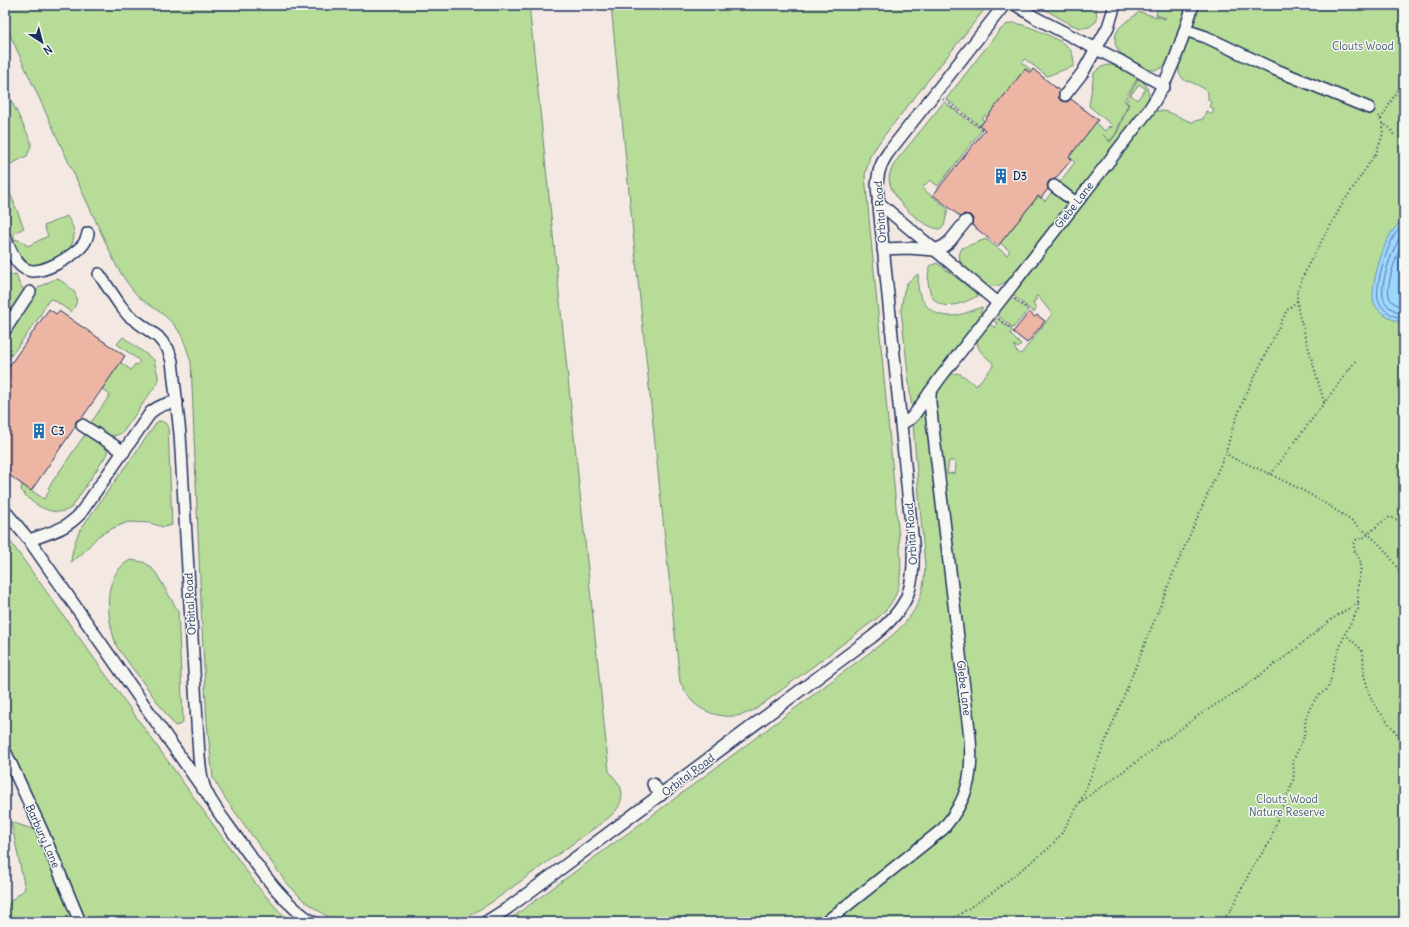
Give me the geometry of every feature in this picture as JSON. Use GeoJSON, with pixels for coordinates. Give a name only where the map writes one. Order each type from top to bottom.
{"type":"FeatureCollection","features":[{"type":"Feature","properties":{"kind":"street","name":"Orbital Road"},"geometry":{"type":"LineString","coordinates":[[486,922],[508,908],[872,638],[898,612],[906,600],[913,576],[914,562],[876,186],[881,164],[1004,5]]}},
{"type":"Feature","properties":{"kind":"street"},"geometry":{"type":"LineString","coordinates":[[1016,5],[1036,18],[1164,86]]}},
{"type":"Feature","properties":{"kind":"street"},"geometry":{"type":"LineString","coordinates":[[1065,95],[1083,72],[1096,49],[1108,27],[1115,5]]}},
{"type":"Feature","properties":{"kind":"street","name":"Glebe Lane"},"geometry":{"type":"LineString","coordinates":[[901,424],[910,419],[1006,292],[1148,111],[1164,86],[1194,5]]}},
{"type":"Feature","properties":{"kind":"street"},"geometry":{"type":"LineString","coordinates":[[1185,30],[1206,37],[1270,67],[1370,108]]}},
{"type":"Feature","properties":{"kind":"street"},"geometry":{"type":"LineString","coordinates":[[1054,186],[1076,203]]}},
{"type":"Feature","properties":{"kind":"street"},"geometry":{"type":"LineString","coordinates":[[878,202],[998,303]]}},
{"type":"Feature","properties":{"kind":"street"},"geometry":{"type":"LineString","coordinates":[[883,249],[908,248],[934,250],[944,246],[950,241],[966,221]]}},
{"type":"Feature","properties":{"kind":"street"},"geometry":{"type":"LineString","coordinates":[[5,238],[22,267],[37,272],[44,270],[71,255],[81,247],[88,234]]}},
{"type":"Feature","properties":{"kind":"street","name":"Orbital Road"},"geometry":{"type":"LineString","coordinates":[[99,274],[128,315],[158,337],[168,349],[172,361],[177,402],[199,756],[205,788],[215,807],[278,891],[294,907],[313,922]]}},
{"type":"Feature","properties":{"kind":"street"},"geometry":{"type":"LineString","coordinates":[[5,330],[30,292]]}},
{"type":"Feature","properties":{"kind":"street","name":"Glebe Lane"},"geometry":{"type":"LineString","coordinates":[[826,922],[943,829],[957,810],[967,790],[971,766],[970,738],[930,392]]}},
{"type":"Feature","properties":{"kind":"street"},"geometry":{"type":"LineString","coordinates":[[29,540],[71,523],[80,514],[151,412],[158,406],[177,402]]}},
{"type":"Feature","properties":{"kind":"street"},"geometry":{"type":"LineString","coordinates":[[82,425],[124,452]]}},
{"type":"Feature","properties":{"kind":"street"},"geometry":{"type":"LineString","coordinates":[[5,511],[29,540],[215,807]]}},
{"type":"Feature","properties":{"kind":"street","name":"Barbury Lane"},"geometry":{"type":"LineString","coordinates":[[5,751],[80,922]]}},
{"type":"Feature","properties":{"kind":"street"},"geometry":{"type":"LineString","coordinates":[[653,784],[661,795]]}},
{"type":"Feature","properties":{"kind":"path"},"geometry":{"type":"LineString","coordinates":[[1381,119],[1404,77]]}},
{"type":"Feature","properties":{"kind":"path"},"geometry":{"type":"LineString","coordinates":[[935,93],[982,129]]}},
{"type":"Feature","properties":{"kind":"path"},"geometry":{"type":"LineString","coordinates":[[1324,402],[1298,311],[1297,292],[1308,265],[1343,203],[1376,153],[1382,134],[1382,123],[1378,113],[1370,108]]}},
{"type":"Feature","properties":{"kind":"path"},"geometry":{"type":"LineString","coordinates":[[1382,123],[1390,128],[1395,137]]}},
{"type":"Feature","properties":{"kind":"path"},"geometry":{"type":"LineString","coordinates":[[1006,292],[1028,309]]}},
{"type":"Feature","properties":{"kind":"path"},"geometry":{"type":"LineString","coordinates":[[948,922],[973,906],[1048,849],[1060,836],[1079,803],[1175,570],[1226,452],[1231,433],[1244,399],[1288,310],[1297,301]]}},
{"type":"Feature","properties":{"kind":"path"},"geometry":{"type":"LineString","coordinates":[[991,312],[1012,329]]}},
{"type":"Feature","properties":{"kind":"path"},"geometry":{"type":"LineString","coordinates":[[1271,474],[1356,359]]}},
{"type":"Feature","properties":{"kind":"path"},"geometry":{"type":"LineString","coordinates":[[1226,452],[1233,458],[1271,474],[1296,487],[1329,507],[1368,534],[1388,555],[1404,579]]}},
{"type":"Feature","properties":{"kind":"path"},"geometry":{"type":"LineString","coordinates":[[1221,922],[1231,910],[1253,866],[1270,842],[1293,782],[1293,761],[1304,737],[1306,717],[1317,697],[1328,688],[1338,650],[1357,611],[1359,602],[1358,585],[1361,566],[1360,560],[1354,550],[1354,544],[1356,540],[1364,537],[1390,517],[1404,523]]}},
{"type":"Feature","properties":{"kind":"path"},"geometry":{"type":"LineString","coordinates":[[1079,803],[1150,752],[1159,742],[1170,737],[1199,715],[1244,687],[1293,651],[1332,619],[1359,602]]}},
{"type":"Feature","properties":{"kind":"path"},"geometry":{"type":"LineString","coordinates":[[1345,634],[1361,649],[1363,654],[1364,674],[1370,696],[1376,707],[1404,743]]}},
{"type":"Feature","properties":{"kind":"green space"},"geometry":{"type":"Polygon","coordinates":[[[5,5],[529,5],[609,771],[620,786],[622,796],[620,805],[607,819],[492,902],[459,922],[337,922],[325,915],[304,901],[285,881],[225,798],[213,778],[207,723],[202,629],[191,362],[186,346],[178,330],[165,316],[140,298],[116,265],[5,24],[5,5]]]}},
{"type":"Feature","properties":{"kind":"green space"},"geometry":{"type":"Polygon","coordinates":[[[611,5],[988,5],[883,137],[870,156],[865,175],[900,549],[901,568],[899,586],[887,609],[880,616],[756,709],[740,715],[723,716],[706,711],[692,701],[680,682],[633,233],[611,5]]]}},
{"type":"Feature","properties":{"kind":"green space"},"geometry":{"type":"Polygon","coordinates":[[[1037,5],[1096,5],[1097,21],[1089,27],[1081,28],[1072,25],[1037,5]]]}},
{"type":"Feature","properties":{"kind":"green space"},"geometry":{"type":"Polygon","coordinates":[[[1158,5],[1188,5],[1171,57],[1167,63],[1159,69],[1150,70],[1135,64],[1126,58],[1118,50],[1115,41],[1118,30],[1139,12],[1165,19],[1166,18],[1156,15],[1158,5]]]}},
{"type":"Feature","properties":{"kind":"green space"},"geometry":{"type":"Polygon","coordinates":[[[1198,5],[1404,5],[1404,702],[1398,696],[1404,703],[1404,922],[830,922],[929,846],[970,790],[934,401],[937,392],[943,382],[955,373],[962,375],[976,386],[993,366],[993,363],[980,350],[977,339],[989,323],[995,328],[997,323],[992,320],[994,316],[1012,330],[1010,334],[1021,345],[1018,348],[1014,345],[1016,351],[1021,354],[1052,314],[1038,296],[1036,296],[1036,300],[1033,303],[1036,309],[1034,313],[1012,294],[1152,113],[1161,111],[1172,113],[1191,122],[1203,119],[1206,111],[1212,114],[1214,109],[1209,106],[1211,102],[1208,100],[1208,93],[1203,88],[1189,81],[1188,82],[1181,77],[1179,73],[1179,64],[1198,5]],[[949,461],[947,474],[955,473],[956,465],[954,461],[949,461]]]}},
{"type":"Feature","properties":{"kind":"green space"},"geometry":{"type":"Polygon","coordinates":[[[1017,23],[1032,28],[1063,43],[1072,53],[1074,66],[1047,76],[1025,59],[1022,63],[1030,69],[1029,71],[1025,69],[988,117],[985,115],[982,119],[984,121],[980,126],[946,99],[999,31],[1006,25],[1017,23]]]}},
{"type":"Feature","properties":{"kind":"green space"},"geometry":{"type":"Polygon","coordinates":[[[1108,65],[1117,66],[1139,78],[1147,88],[1149,97],[1148,103],[1011,278],[996,286],[986,285],[970,274],[962,265],[960,254],[962,248],[986,239],[1007,255],[1010,251],[1000,243],[1038,196],[1045,201],[1075,162],[1069,157],[1095,123],[1105,131],[1109,126],[1111,128],[1112,125],[1089,106],[1094,73],[1101,67],[1108,65]],[[1137,79],[1124,101],[1128,104],[1116,133],[1110,141],[1103,135],[1110,142],[1117,133],[1129,104],[1126,102],[1137,79]],[[1139,84],[1131,95],[1137,100],[1146,89],[1139,84]]]}},
{"type":"Feature","properties":{"kind":"green space"},"geometry":{"type":"Polygon","coordinates":[[[5,88],[31,141],[31,146],[27,156],[5,167],[5,88]]]}},
{"type":"Feature","properties":{"kind":"green space"},"geometry":{"type":"Polygon","coordinates":[[[944,102],[982,130],[938,186],[930,180],[922,188],[948,209],[944,226],[939,229],[925,224],[903,205],[893,191],[889,178],[890,172],[896,161],[944,102]]]}},
{"type":"Feature","properties":{"kind":"green space"},"geometry":{"type":"Polygon","coordinates":[[[10,184],[10,193],[24,228],[14,233],[14,239],[21,241],[28,246],[48,236],[44,226],[67,216],[74,230],[74,238],[69,250],[51,261],[39,265],[30,266],[23,261],[9,241],[4,228],[5,186],[10,184]]]}},
{"type":"Feature","properties":{"kind":"green space"},"geometry":{"type":"Polygon","coordinates":[[[937,263],[978,294],[978,296],[949,306],[937,302],[932,297],[928,280],[929,266],[937,263]]]}},
{"type":"Feature","properties":{"kind":"green space"},"geometry":{"type":"Polygon","coordinates":[[[5,266],[10,275],[16,274],[19,283],[24,290],[23,295],[5,322],[5,266]]]}},
{"type":"Feature","properties":{"kind":"green space"},"geometry":{"type":"Polygon","coordinates":[[[918,274],[918,290],[921,297],[929,308],[937,314],[950,316],[969,312],[982,307],[980,317],[930,383],[912,410],[901,310],[907,283],[918,274]]]}},
{"type":"Feature","properties":{"kind":"green space"},"geometry":{"type":"Polygon","coordinates":[[[57,278],[74,292],[77,301],[75,306],[71,312],[54,300],[51,299],[48,301],[38,319],[8,361],[5,362],[5,335],[39,287],[57,278]]]}},
{"type":"Feature","properties":{"kind":"green space"},"geometry":{"type":"Polygon","coordinates":[[[1010,296],[1028,310],[1013,328],[996,314],[1010,296]]]}},
{"type":"Feature","properties":{"kind":"green space"},"geometry":{"type":"Polygon","coordinates":[[[123,337],[154,360],[158,382],[123,432],[118,435],[110,436],[90,424],[110,395],[102,389],[120,362],[131,370],[135,364],[137,365],[140,361],[117,344],[123,337]]]}},
{"type":"Feature","properties":{"kind":"green space"},"geometry":{"type":"Polygon","coordinates":[[[925,405],[967,737],[966,778],[948,819],[819,922],[506,922],[650,817],[889,638],[905,623],[916,607],[920,598],[924,578],[925,566],[913,424],[925,405]]]}},
{"type":"Feature","properties":{"kind":"green space"},"geometry":{"type":"Polygon","coordinates":[[[158,421],[164,422],[168,427],[172,525],[163,527],[150,523],[128,522],[98,536],[81,555],[71,562],[72,553],[80,530],[158,421]]]}},
{"type":"Feature","properties":{"kind":"green space"},"geometry":{"type":"Polygon","coordinates":[[[86,433],[106,446],[107,454],[72,507],[66,511],[59,512],[44,509],[37,505],[21,490],[22,484],[44,499],[50,490],[48,488],[86,433]]]}},
{"type":"Feature","properties":{"kind":"green space"},"geometry":{"type":"Polygon","coordinates":[[[5,534],[258,887],[278,910],[292,922],[5,922],[5,906],[7,908],[11,901],[25,889],[11,822],[35,830],[45,824],[5,736],[5,637],[7,636],[5,634],[5,534]]]}},
{"type":"Feature","properties":{"kind":"green space"},"geometry":{"type":"Polygon","coordinates":[[[130,560],[143,562],[150,566],[156,573],[178,611],[182,724],[175,726],[117,647],[113,636],[108,600],[110,588],[114,577],[120,568],[130,560]]]}},
{"type":"Feature","properties":{"kind":"water"},"geometry":{"type":"Polygon","coordinates":[[[1404,218],[1404,323],[1391,319],[1376,307],[1374,303],[1373,288],[1381,256],[1388,238],[1404,218]]]}},
{"type":"Feature","properties":{"kind":"building","name":"D3"},"geometry":{"type":"Polygon","coordinates":[[[1025,69],[1030,73],[1033,69],[1060,91],[1058,97],[1061,101],[1067,102],[1071,99],[1098,120],[1069,157],[1072,159],[1055,179],[1049,181],[1047,185],[1048,189],[1041,198],[1038,196],[998,246],[972,225],[973,219],[970,215],[964,214],[961,217],[933,195],[985,130],[980,126],[1025,69]]]}},
{"type":"Feature","properties":{"kind":"building","name":"C3"},"geometry":{"type":"Polygon","coordinates":[[[49,309],[56,314],[59,311],[125,356],[82,418],[76,421],[75,427],[31,491],[5,472],[5,372],[49,309]]]}},
{"type":"Feature","properties":{"kind":"building"},"geometry":{"type":"Polygon","coordinates":[[[1029,312],[1035,317],[1037,315],[1045,321],[1027,343],[1013,332],[1029,312]]]}},
{"type":"Feature","properties":{"kind":"place","name":"D3"},"geometry":{"type":"Point","coordinates":[1001,176]}},
{"type":"Feature","properties":{"kind":"place","name":"C3"},"geometry":{"type":"Point","coordinates":[39,431]}},
{"type":"Feature","properties":{"kind":"park label","name":"Clouts Wood"},"geometry":{"type":"Point","coordinates":[1363,46]}},
{"type":"Feature","properties":{"kind":"park label","name":"Clouts Wood Nature Reserve"},"geometry":{"type":"Point","coordinates":[1287,805]}}]}
